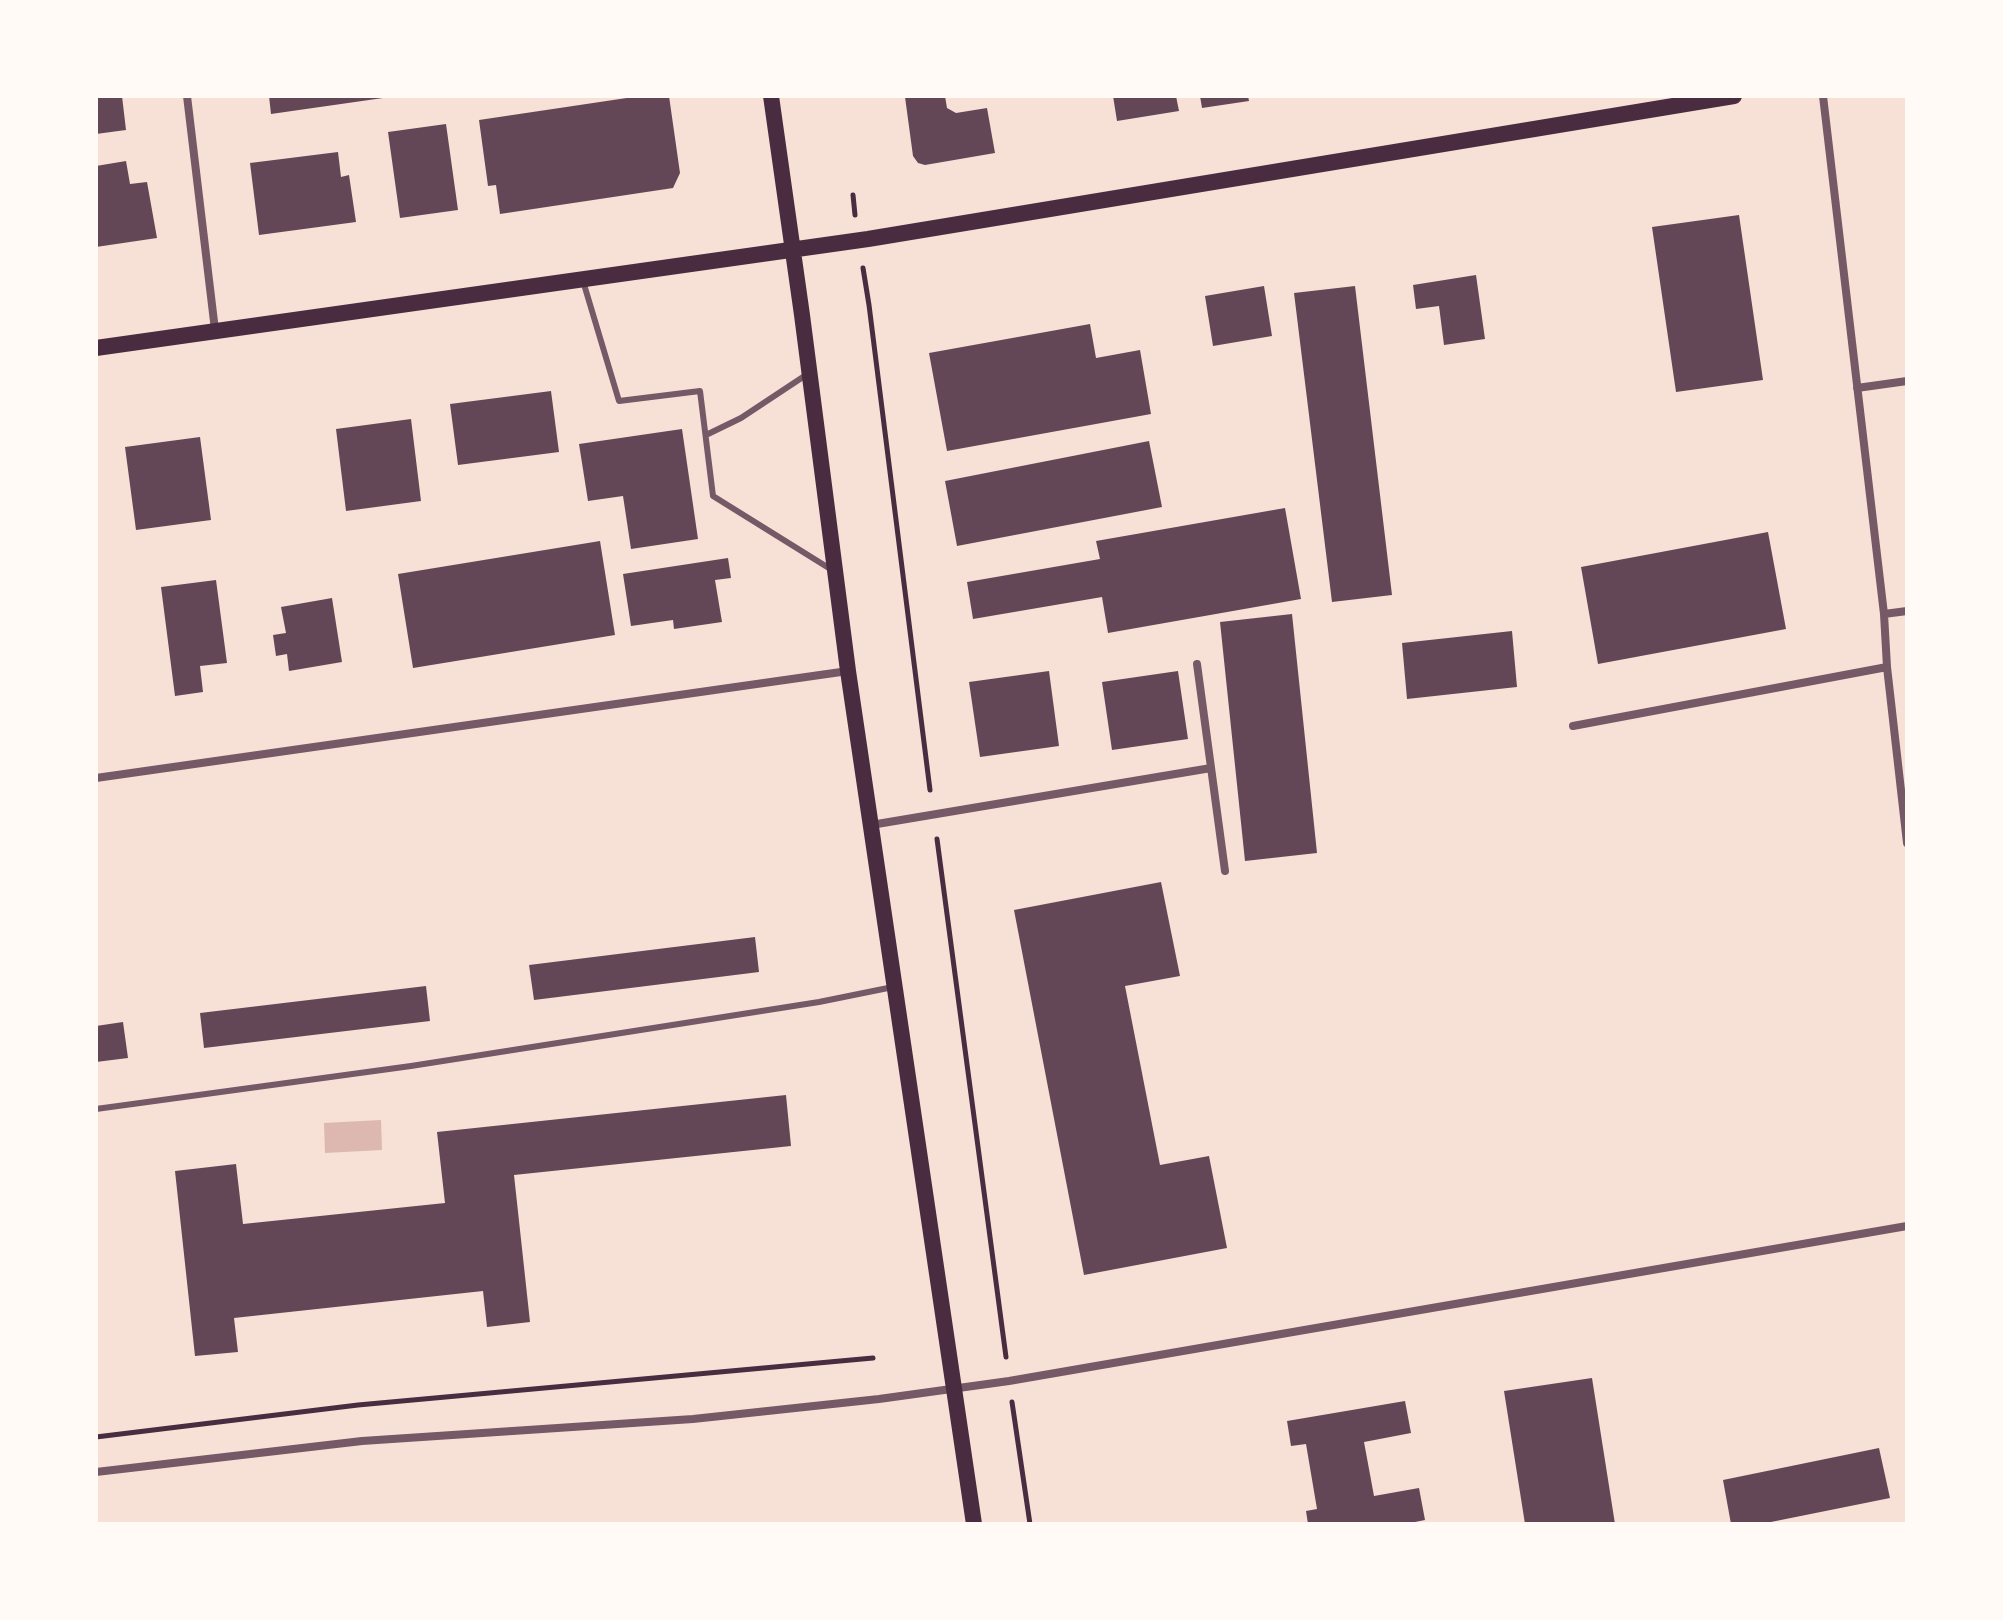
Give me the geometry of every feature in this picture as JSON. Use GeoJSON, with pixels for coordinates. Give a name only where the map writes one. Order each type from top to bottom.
{"type":"FeatureCollection","features":[{"type":"Feature","properties":{"kind":"main road"},"geometry":{"type":"LineString","coordinates":[[771,96],[848,671],[974,1524]]}},
{"type":"Feature","properties":{"kind":"main road"},"geometry":{"type":"LineString","coordinates":[[96,348],[858,241],[1734,96]]}},
{"type":"Feature","properties":{"kind":"street"},"geometry":{"type":"LineString","coordinates":[[187,96],[215,331]]}},
{"type":"Feature","properties":{"kind":"street"},"geometry":{"type":"LineString","coordinates":[[1823,96],[1884,614],[1907,843]]}},
{"type":"Feature","properties":{"kind":"street"},"geometry":{"type":"LineString","coordinates":[[1857,388],[1907,381]]}},
{"type":"Feature","properties":{"kind":"street"},"geometry":{"type":"LineString","coordinates":[[1884,614],[1907,611]]}},
{"type":"Feature","properties":{"kind":"street"},"geometry":{"type":"LineString","coordinates":[[1197,664],[1225,871]]}},
{"type":"Feature","properties":{"kind":"street"},"geometry":{"type":"LineString","coordinates":[[1573,726],[1887,667]]}},
{"type":"Feature","properties":{"kind":"street"},"geometry":{"type":"LineString","coordinates":[[96,778],[848,671]]}},
{"type":"Feature","properties":{"kind":"street"},"geometry":{"type":"LineString","coordinates":[[870,825],[1211,768]]}},
{"type":"Feature","properties":{"kind":"street"},"geometry":{"type":"LineString","coordinates":[[96,1472],[362,1441],[693,1419],[879,1399],[1009,1381],[1907,1226]]}},
{"type":"Feature","properties":{"kind":"lane"},"geometry":{"type":"LineString","coordinates":[[583,281],[619,401],[700,391],[713,496],[835,572]]}},
{"type":"Feature","properties":{"kind":"lane"},"geometry":{"type":"LineString","coordinates":[[706,435],[741,418],[809,373]]}},
{"type":"Feature","properties":{"kind":"lane"},"geometry":{"type":"LineString","coordinates":[[96,1109],[411,1066],[819,1002],[893,987]]}},
{"type":"Feature","properties":{"kind":"path"},"geometry":{"type":"LineString","coordinates":[[853,195],[933,816],[1030,1524]]}},
{"type":"Feature","properties":{"kind":"path"},"geometry":{"type":"LineString","coordinates":[[96,1437],[358,1405],[873,1358]]}},
{"type":"Feature","properties":{"kind":"shaded area"},"geometry":{"type":"Polygon","coordinates":[[[381,1120],[382,1150],[325,1153],[324,1123],[381,1120]]]}},
{"type":"Feature","properties":{"kind":"building"},"geometry":{"type":"Polygon","coordinates":[[[96,96],[122,96],[126,130],[96,134],[96,96]]]}},
{"type":"Feature","properties":{"kind":"building"},"geometry":{"type":"Polygon","coordinates":[[[269,96],[383,96],[383,98],[271,114],[269,96]]]}},
{"type":"Feature","properties":{"kind":"building"},"geometry":{"type":"Polygon","coordinates":[[[640,96],[669,96],[680,173],[673,188],[500,214],[496,185],[488,186],[479,120],[640,96]]]}},
{"type":"Feature","properties":{"kind":"building"},"geometry":{"type":"Polygon","coordinates":[[[945,96],[947,108],[956,113],[987,108],[995,153],[925,165],[918,163],[913,156],[905,97],[945,96]]]}},
{"type":"Feature","properties":{"kind":"building"},"geometry":{"type":"Polygon","coordinates":[[[1113,96],[1176,96],[1179,111],[1117,121],[1113,96]]]}},
{"type":"Feature","properties":{"kind":"building"},"geometry":{"type":"Polygon","coordinates":[[[1200,96],[1248,96],[1249,101],[1202,108],[1200,96]]]}},
{"type":"Feature","properties":{"kind":"building"},"geometry":{"type":"Polygon","coordinates":[[[446,124],[458,210],[400,218],[388,132],[446,124]]]}},
{"type":"Feature","properties":{"kind":"building"},"geometry":{"type":"Polygon","coordinates":[[[338,152],[341,177],[349,175],[356,222],[259,235],[250,163],[338,152]]]}},
{"type":"Feature","properties":{"kind":"building"},"geometry":{"type":"Polygon","coordinates":[[[126,161],[130,184],[147,182],[157,238],[96,247],[96,166],[126,161]]]}},
{"type":"Feature","properties":{"kind":"building"},"geometry":{"type":"Polygon","coordinates":[[[1739,215],[1763,380],[1676,392],[1652,227],[1739,215]]]}},
{"type":"Feature","properties":{"kind":"building"},"geometry":{"type":"Polygon","coordinates":[[[1476,275],[1485,339],[1444,345],[1439,306],[1416,309],[1413,285],[1476,275]]]}},
{"type":"Feature","properties":{"kind":"building"},"geometry":{"type":"Polygon","coordinates":[[[1264,286],[1272,336],[1213,346],[1205,296],[1264,286]]]}},
{"type":"Feature","properties":{"kind":"building"},"geometry":{"type":"Polygon","coordinates":[[[1355,286],[1392,595],[1332,602],[1294,293],[1355,286]]]}},
{"type":"Feature","properties":{"kind":"building"},"geometry":{"type":"Polygon","coordinates":[[[1090,324],[1096,358],[1140,350],[1151,414],[947,451],[929,353],[1090,324]]]}},
{"type":"Feature","properties":{"kind":"building"},"geometry":{"type":"Polygon","coordinates":[[[551,391],[559,452],[458,465],[450,404],[551,391]]]}},
{"type":"Feature","properties":{"kind":"building"},"geometry":{"type":"Polygon","coordinates":[[[411,419],[421,501],[346,511],[336,429],[411,419]]]}},
{"type":"Feature","properties":{"kind":"building"},"geometry":{"type":"Polygon","coordinates":[[[682,429],[698,539],[631,549],[623,496],[588,501],[579,444],[682,429]]]}},
{"type":"Feature","properties":{"kind":"building"},"geometry":{"type":"Polygon","coordinates":[[[200,437],[211,520],[136,530],[125,447],[200,437]]]}},
{"type":"Feature","properties":{"kind":"building"},"geometry":{"type":"Polygon","coordinates":[[[1149,441],[1162,507],[957,546],[945,481],[1149,441]]]}},
{"type":"Feature","properties":{"kind":"building"},"geometry":{"type":"Polygon","coordinates":[[[1285,508],[1301,599],[1108,633],[1102,597],[973,619],[967,582],[1100,559],[1096,541],[1285,508]]]}},
{"type":"Feature","properties":{"kind":"building"},"geometry":{"type":"Polygon","coordinates":[[[1768,532],[1786,629],[1598,664],[1581,567],[1768,532]]]}},
{"type":"Feature","properties":{"kind":"building"},"geometry":{"type":"Polygon","coordinates":[[[600,541],[615,635],[413,668],[398,574],[600,541]]]}},
{"type":"Feature","properties":{"kind":"building"},"geometry":{"type":"Polygon","coordinates":[[[728,558],[731,578],[715,580],[722,622],[674,629],[673,620],[631,626],[623,574],[728,558]]]}},
{"type":"Feature","properties":{"kind":"building"},"geometry":{"type":"Polygon","coordinates":[[[216,580],[227,663],[200,666],[203,692],[175,696],[161,587],[216,580]]]}},
{"type":"Feature","properties":{"kind":"building"},"geometry":{"type":"Polygon","coordinates":[[[332,598],[342,662],[289,671],[287,654],[276,656],[273,635],[286,633],[281,607],[332,598]]]}},
{"type":"Feature","properties":{"kind":"building"},"geometry":{"type":"Polygon","coordinates":[[[1292,614],[1317,853],[1245,861],[1220,622],[1292,614]]]}},
{"type":"Feature","properties":{"kind":"building"},"geometry":{"type":"Polygon","coordinates":[[[1512,631],[1517,687],[1407,699],[1402,643],[1512,631]]]}},
{"type":"Feature","properties":{"kind":"building"},"geometry":{"type":"Polygon","coordinates":[[[1049,671],[1059,746],[980,757],[969,682],[1049,671]]]}},
{"type":"Feature","properties":{"kind":"building"},"geometry":{"type":"Polygon","coordinates":[[[1178,671],[1188,739],[1112,750],[1102,682],[1178,671]]]}},
{"type":"Feature","properties":{"kind":"building"},"geometry":{"type":"Polygon","coordinates":[[[1161,882],[1180,976],[1125,986],[1160,1165],[1209,1156],[1227,1248],[1084,1275],[1014,910],[1161,882]]]}},
{"type":"Feature","properties":{"kind":"building"},"geometry":{"type":"Polygon","coordinates":[[[755,937],[759,972],[534,1000],[529,965],[755,937]]]}},
{"type":"Feature","properties":{"kind":"building"},"geometry":{"type":"Polygon","coordinates":[[[426,986],[430,1021],[204,1048],[200,1013],[426,986]]]}},
{"type":"Feature","properties":{"kind":"building"},"geometry":{"type":"Polygon","coordinates":[[[123,1022],[128,1058],[96,1062],[96,1026],[123,1022]]]}},
{"type":"Feature","properties":{"kind":"building"},"geometry":{"type":"Polygon","coordinates":[[[786,1095],[791,1146],[514,1175],[530,1322],[487,1327],[483,1291],[234,1318],[238,1352],[195,1356],[175,1171],[236,1164],[243,1224],[445,1203],[437,1132],[786,1095]]]}},
{"type":"Feature","properties":{"kind":"building"},"geometry":{"type":"Polygon","coordinates":[[[1592,1378],[1615,1524],[1525,1524],[1504,1391],[1592,1378]]]}},
{"type":"Feature","properties":{"kind":"building"},"geometry":{"type":"Polygon","coordinates":[[[1405,1401],[1411,1433],[1364,1442],[1374,1496],[1419,1488],[1425,1520],[1405,1524],[1308,1524],[1306,1511],[1317,1509],[1306,1444],[1291,1446],[1287,1421],[1405,1401]]]}},
{"type":"Feature","properties":{"kind":"building"},"geometry":{"type":"Polygon","coordinates":[[[1879,1448],[1890,1498],[1761,1524],[1731,1524],[1723,1480],[1879,1448]]]}}]}
